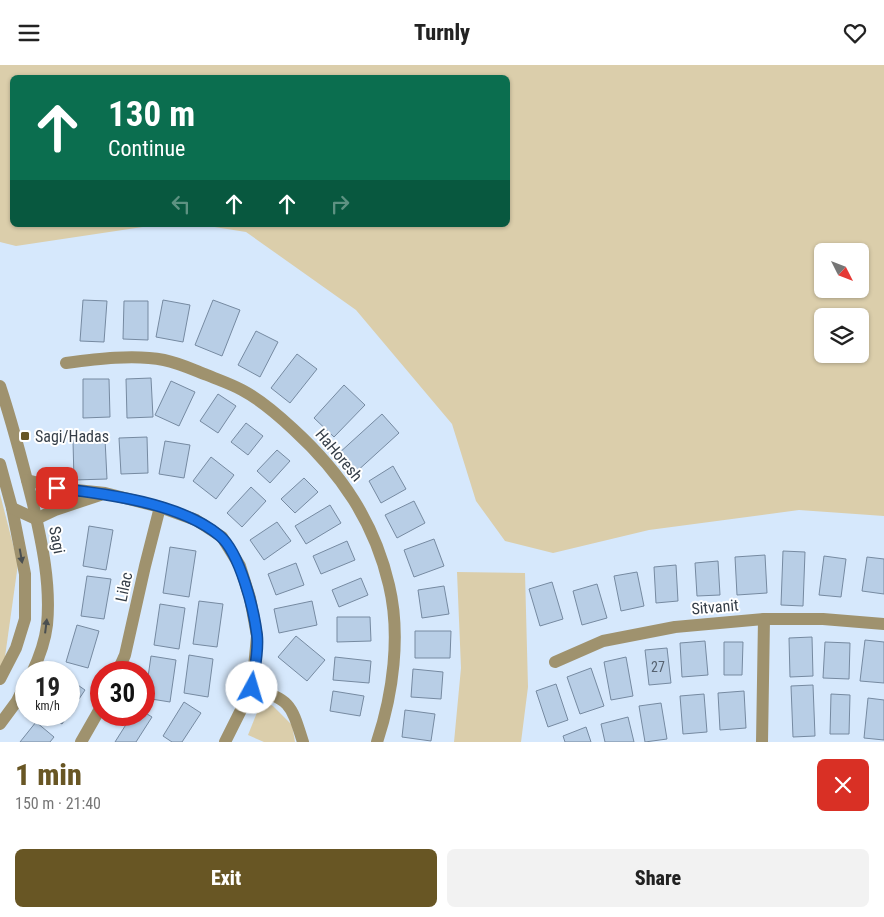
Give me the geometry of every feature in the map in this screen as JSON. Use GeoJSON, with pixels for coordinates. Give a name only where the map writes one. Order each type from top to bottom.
{"type":"FeatureCollection","features":[{"type":"Feature","properties":{"kind":"street","name":"HaHoresh"},"geometry":{"type":"LineString","coordinates":[[66,363],[118,357],[164,360],[200,372],[242,390],[275,412],[332,467],[357,504],[377,545],[389,586],[394,618],[391,683],[377,742]]}},
{"type":"Feature","properties":{"kind":"street","name":"Sagi"},"geometry":{"type":"LineString","coordinates":[[0,386],[12,422],[27,480],[47,574],[47,626],[38,661]]}},
{"type":"Feature","properties":{"kind":"street"},"geometry":{"type":"LineString","coordinates":[[0,464],[12,508],[24,574],[25,619],[16,649],[0,679]]}},
{"type":"Feature","properties":{"kind":"street"},"geometry":{"type":"LineString","coordinates":[[27,480],[57,488],[105,493],[160,507],[196,520],[222,537],[240,566],[250,598],[258,636],[252,688],[225,742]]}},
{"type":"Feature","properties":{"kind":"street"},"geometry":{"type":"LineString","coordinates":[[12,508],[36,519],[55,510],[105,493]]}},
{"type":"Feature","properties":{"kind":"street","name":"Lilac"},"geometry":{"type":"LineString","coordinates":[[122,661],[160,507]]}},
{"type":"Feature","properties":{"kind":"street"},"geometry":{"type":"LineString","coordinates":[[762,742],[764,619]]}},
{"type":"Feature","properties":{"kind":"street","name":"Sitvanit"},"geometry":{"type":"LineString","coordinates":[[555,663],[603,641],[675,627],[764,619],[823,619],[884,624]]}},
{"type":"Feature","properties":{"kind":"street"},"geometry":{"type":"LineString","coordinates":[[252,688],[275,695],[287,703],[294,715],[303,742]]}},
{"type":"Feature","properties":{"kind":"street"},"geometry":{"type":"LineString","coordinates":[[0,724],[15,704]]}},
{"type":"Feature","properties":{"kind":"street"},"geometry":{"type":"LineString","coordinates":[[81,742],[90,726]]}},
{"type":"Feature","properties":{"kind":"shaded area"},"geometry":{"type":"Polygon","coordinates":[[[0,65],[884,65],[884,516],[799,510],[649,530],[553,553],[505,541],[476,501],[452,424],[356,310],[246,232],[215,227],[510,227],[510,75],[10,75],[10,227],[143,227],[16,246],[0,242],[0,65]]]}},
{"type":"Feature","properties":{"kind":"shaded area"},"geometry":{"type":"Polygon","coordinates":[[[0,494],[18,564],[3,671],[0,674],[0,494]]]}},
{"type":"Feature","properties":{"kind":"shaded area"},"geometry":{"type":"Polygon","coordinates":[[[457,572],[525,573],[528,687],[521,742],[454,742],[461,668],[457,572]]]}},
{"type":"Feature","properties":{"kind":"shaded area"},"geometry":{"type":"Polygon","coordinates":[[[262,700],[273,706],[292,725],[295,742],[264,742],[248,735],[262,700]]]}},
{"type":"Feature","properties":{"kind":"building"},"geometry":{"type":"Polygon","coordinates":[[[83,300],[107,301],[104,342],[80,341],[83,300]]]}},
{"type":"Feature","properties":{"kind":"building"},"geometry":{"type":"Polygon","coordinates":[[[163,300],[190,305],[183,342],[156,337],[163,300]]]}},
{"type":"Feature","properties":{"kind":"building"},"geometry":{"type":"Polygon","coordinates":[[[213,300],[240,310],[222,356],[195,345],[213,300]]]}},
{"type":"Feature","properties":{"kind":"building"},"geometry":{"type":"Polygon","coordinates":[[[124,301],[148,301],[148,340],[123,339],[124,301]]]}},
{"type":"Feature","properties":{"kind":"building"},"geometry":{"type":"Polygon","coordinates":[[[256,331],[278,342],[260,377],[238,365],[256,331]]]}},
{"type":"Feature","properties":{"kind":"building"},"geometry":{"type":"Polygon","coordinates":[[[297,354],[317,369],[290,403],[271,388],[297,354]]]}},
{"type":"Feature","properties":{"kind":"building"},"geometry":{"type":"Polygon","coordinates":[[[151,378],[153,417],[127,418],[126,379],[151,378]]]}},
{"type":"Feature","properties":{"kind":"building"},"geometry":{"type":"Polygon","coordinates":[[[83,379],[109,379],[110,417],[83,418],[83,379]]]}},
{"type":"Feature","properties":{"kind":"building"},"geometry":{"type":"Polygon","coordinates":[[[171,381],[195,392],[179,426],[155,415],[171,381]]]}},
{"type":"Feature","properties":{"kind":"building"},"geometry":{"type":"Polygon","coordinates":[[[344,385],[365,405],[334,437],[314,418],[344,385]]]}},
{"type":"Feature","properties":{"kind":"building"},"geometry":{"type":"Polygon","coordinates":[[[218,394],[236,406],[218,433],[200,421],[218,394]]]}},
{"type":"Feature","properties":{"kind":"building"},"geometry":{"type":"Polygon","coordinates":[[[382,414],[399,433],[355,473],[338,454],[382,414]]]}},
{"type":"Feature","properties":{"kind":"building"},"geometry":{"type":"Polygon","coordinates":[[[246,423],[263,436],[248,455],[231,442],[246,423]]]}},
{"type":"Feature","properties":{"kind":"building"},"geometry":{"type":"Polygon","coordinates":[[[147,437],[148,473],[121,474],[119,438],[147,437]]]}},
{"type":"Feature","properties":{"kind":"building"},"geometry":{"type":"Polygon","coordinates":[[[105,439],[107,479],[74,480],[73,441],[105,439]]]}},
{"type":"Feature","properties":{"kind":"building"},"geometry":{"type":"Polygon","coordinates":[[[165,441],[190,445],[184,478],[159,474],[165,441]]]}},
{"type":"Feature","properties":{"kind":"building"},"geometry":{"type":"Polygon","coordinates":[[[277,450],[290,461],[270,483],[257,471],[277,450]]]}},
{"type":"Feature","properties":{"kind":"building"},"geometry":{"type":"Polygon","coordinates":[[[211,457],[234,475],[216,499],[193,481],[211,457]]]}},
{"type":"Feature","properties":{"kind":"building"},"geometry":{"type":"Polygon","coordinates":[[[393,466],[406,489],[381,503],[369,481],[393,466]]]}},
{"type":"Feature","properties":{"kind":"building"},"geometry":{"type":"Polygon","coordinates":[[[304,478],[318,492],[295,513],[281,499],[304,478]]]}},
{"type":"Feature","properties":{"kind":"building"},"geometry":{"type":"Polygon","coordinates":[[[251,487],[266,501],[242,527],[227,513],[251,487]]]}},
{"type":"Feature","properties":{"kind":"building"},"geometry":{"type":"Polygon","coordinates":[[[414,501],[425,523],[397,538],[385,515],[414,501]]]}},
{"type":"Feature","properties":{"kind":"building"},"geometry":{"type":"Polygon","coordinates":[[[330,505],[341,523],[306,544],[295,526],[330,505]]]}},
{"type":"Feature","properties":{"kind":"building"},"geometry":{"type":"Polygon","coordinates":[[[277,522],[291,541],[264,560],[250,540],[277,522]]]}},
{"type":"Feature","properties":{"kind":"building"},"geometry":{"type":"Polygon","coordinates":[[[89,526],[113,530],[106,570],[83,566],[89,526]]]}},
{"type":"Feature","properties":{"kind":"building"},"geometry":{"type":"Polygon","coordinates":[[[434,539],[444,566],[414,577],[404,550],[434,539]]]}},
{"type":"Feature","properties":{"kind":"building"},"geometry":{"type":"Polygon","coordinates":[[[347,541],[355,560],[321,574],[313,556],[347,541]]]}},
{"type":"Feature","properties":{"kind":"building"},"geometry":{"type":"Polygon","coordinates":[[[170,547],[196,551],[189,597],[163,593],[170,547]]]}},
{"type":"Feature","properties":{"kind":"building"},"geometry":{"type":"Polygon","coordinates":[[[783,551],[805,552],[803,606],[781,605],[783,551]]]}},
{"type":"Feature","properties":{"kind":"building"},"geometry":{"type":"Polygon","coordinates":[[[765,555],[767,593],[737,595],[735,557],[765,555]]]}},
{"type":"Feature","properties":{"kind":"building"},"geometry":{"type":"Polygon","coordinates":[[[824,556],[846,559],[841,597],[819,595],[824,556]]]}},
{"type":"Feature","properties":{"kind":"building"},"geometry":{"type":"Polygon","coordinates":[[[867,557],[884,559],[884,594],[862,591],[867,557]]]}},
{"type":"Feature","properties":{"kind":"building"},"geometry":{"type":"Polygon","coordinates":[[[718,561],[720,595],[697,596],[695,563],[718,561]]]}},
{"type":"Feature","properties":{"kind":"building"},"geometry":{"type":"Polygon","coordinates":[[[296,563],[304,585],[276,595],[268,574],[296,563]]]}},
{"type":"Feature","properties":{"kind":"building"},"geometry":{"type":"Polygon","coordinates":[[[676,565],[678,601],[656,603],[654,567],[676,565]]]}},
{"type":"Feature","properties":{"kind":"building"},"geometry":{"type":"Polygon","coordinates":[[[637,572],[644,606],[621,611],[614,576],[637,572]]]}},
{"type":"Feature","properties":{"kind":"building"},"geometry":{"type":"Polygon","coordinates":[[[87,576],[111,579],[104,619],[81,616],[87,576]]]}},
{"type":"Feature","properties":{"kind":"building"},"geometry":{"type":"Polygon","coordinates":[[[361,578],[368,595],[339,607],[332,590],[361,578]]]}},
{"type":"Feature","properties":{"kind":"building"},"geometry":{"type":"Polygon","coordinates":[[[552,582],[563,619],[540,626],[529,589],[552,582]]]}},
{"type":"Feature","properties":{"kind":"building"},"geometry":{"type":"Polygon","coordinates":[[[597,584],[607,618],[582,625],[573,591],[597,584]]]}},
{"type":"Feature","properties":{"kind":"building"},"geometry":{"type":"Polygon","coordinates":[[[444,586],[449,614],[422,618],[418,590],[444,586]]]}},
{"type":"Feature","properties":{"kind":"building"},"geometry":{"type":"Polygon","coordinates":[[[199,601],[223,604],[217,647],[193,644],[199,601]]]}},
{"type":"Feature","properties":{"kind":"building"},"geometry":{"type":"Polygon","coordinates":[[[312,601],[317,625],[279,633],[274,609],[312,601]]]}},
{"type":"Feature","properties":{"kind":"building"},"geometry":{"type":"Polygon","coordinates":[[[160,604],[185,608],[179,649],[154,645],[160,604]]]}},
{"type":"Feature","properties":{"kind":"building"},"geometry":{"type":"Polygon","coordinates":[[[337,617],[370,617],[371,641],[337,642],[337,617]]]}},
{"type":"Feature","properties":{"kind":"building"},"geometry":{"type":"Polygon","coordinates":[[[77,625],[99,631],[88,668],[80,666],[80,661],[66,661],[77,625]]]}},
{"type":"Feature","properties":{"kind":"building"},"geometry":{"type":"Polygon","coordinates":[[[415,631],[451,631],[450,658],[415,658],[415,631]]]}},
{"type":"Feature","properties":{"kind":"building"},"geometry":{"type":"Polygon","coordinates":[[[296,636],[325,660],[307,681],[278,657],[296,636]]]}},
{"type":"Feature","properties":{"kind":"building"},"geometry":{"type":"Polygon","coordinates":[[[812,637],[813,676],[790,677],[789,638],[812,637]]]}},
{"type":"Feature","properties":{"kind":"building"},"geometry":{"type":"Polygon","coordinates":[[[865,640],[884,642],[884,683],[860,681],[865,640]]]}},
{"type":"Feature","properties":{"kind":"building"},"geometry":{"type":"Polygon","coordinates":[[[705,641],[708,675],[682,677],[680,643],[705,641]]]}},
{"type":"Feature","properties":{"kind":"building"},"geometry":{"type":"Polygon","coordinates":[[[724,642],[743,642],[742,675],[724,675],[724,642]]]}},
{"type":"Feature","properties":{"kind":"building"},"geometry":{"type":"Polygon","coordinates":[[[825,642],[850,643],[849,679],[823,678],[825,642]]]}},
{"type":"Feature","properties":{"kind":"building"},"geometry":{"type":"Polygon","coordinates":[[[667,648],[671,683],[649,685],[645,650],[667,648]]]}},
{"type":"Feature","properties":{"kind":"building"},"geometry":{"type":"Polygon","coordinates":[[[189,655],[213,659],[208,697],[184,693],[189,655]]]}},
{"type":"Feature","properties":{"kind":"building"},"geometry":{"type":"Polygon","coordinates":[[[151,656],[176,660],[170,702],[155,700],[155,661],[150,661],[151,656]]]}},
{"type":"Feature","properties":{"kind":"building"},"geometry":{"type":"Polygon","coordinates":[[[335,657],[371,661],[369,683],[333,680],[335,657]]]}},
{"type":"Feature","properties":{"kind":"building"},"geometry":{"type":"Polygon","coordinates":[[[626,657],[633,696],[611,700],[604,662],[626,657]]]}},
{"type":"Feature","properties":{"kind":"building"},"geometry":{"type":"Polygon","coordinates":[[[591,668],[604,706],[580,714],[567,677],[591,668]]]}},
{"type":"Feature","properties":{"kind":"building"},"geometry":{"type":"Polygon","coordinates":[[[413,669],[443,672],[441,699],[411,697],[413,669]]]}},
{"type":"Feature","properties":{"kind":"building"},"geometry":{"type":"Polygon","coordinates":[[[556,684],[568,720],[548,727],[536,691],[556,684]]]}},
{"type":"Feature","properties":{"kind":"building"},"geometry":{"type":"Polygon","coordinates":[[[813,685],[815,736],[793,737],[791,686],[813,685]]]}},
{"type":"Feature","properties":{"kind":"building"},"geometry":{"type":"Polygon","coordinates":[[[80,687],[85,690],[80,698],[80,687]]]}},
{"type":"Feature","properties":{"kind":"building"},"geometry":{"type":"Polygon","coordinates":[[[333,691],[364,696],[360,716],[330,711],[333,691]]]}},
{"type":"Feature","properties":{"kind":"building"},"geometry":{"type":"Polygon","coordinates":[[[744,691],[746,728],[720,730],[718,693],[744,691]]]}},
{"type":"Feature","properties":{"kind":"building"},"geometry":{"type":"Polygon","coordinates":[[[704,694],[707,732],[683,734],[680,696],[704,694]]]}},
{"type":"Feature","properties":{"kind":"building"},"geometry":{"type":"Polygon","coordinates":[[[831,694],[850,695],[849,734],[830,734],[831,694]]]}},
{"type":"Feature","properties":{"kind":"building"},"geometry":{"type":"Polygon","coordinates":[[[868,698],[884,700],[884,740],[864,738],[868,698]]]}},
{"type":"Feature","properties":{"kind":"building"},"geometry":{"type":"Polygon","coordinates":[[[184,702],[201,713],[182,742],[172,742],[163,736],[184,702]]]}},
{"type":"Feature","properties":{"kind":"building"},"geometry":{"type":"Polygon","coordinates":[[[661,703],[667,739],[645,742],[639,706],[661,703]]]}},
{"type":"Feature","properties":{"kind":"building"},"geometry":{"type":"Polygon","coordinates":[[[405,710],[435,714],[431,741],[402,737],[405,710]]]}},
{"type":"Feature","properties":{"kind":"building"},"geometry":{"type":"Polygon","coordinates":[[[628,717],[634,742],[605,742],[601,724],[628,717]]]}},
{"type":"Feature","properties":{"kind":"building"},"geometry":{"type":"Polygon","coordinates":[[[33,726],[41,726],[54,737],[50,742],[20,742],[33,726]]]}},
{"type":"Feature","properties":{"kind":"building"},"geometry":{"type":"Polygon","coordinates":[[[125,726],[146,726],[136,742],[115,742],[125,726]]]}},
{"type":"Feature","properties":{"kind":"building"},"geometry":{"type":"Polygon","coordinates":[[[586,727],[591,742],[565,742],[563,736],[586,727]]]}},
{"type":"Feature","properties":{"kind":"place","name":"Sagi/Hadas"},"geometry":{"type":"Point","coordinates":[25,436]}},
{"type":"Feature","properties":{"kind":"route"},"geometry":{"type":"LineString","coordinates":[[57,488],[105,493],[160,507],[196,520],[222,537],[240,566],[250,598],[258,636],[252,688]]}}]}
